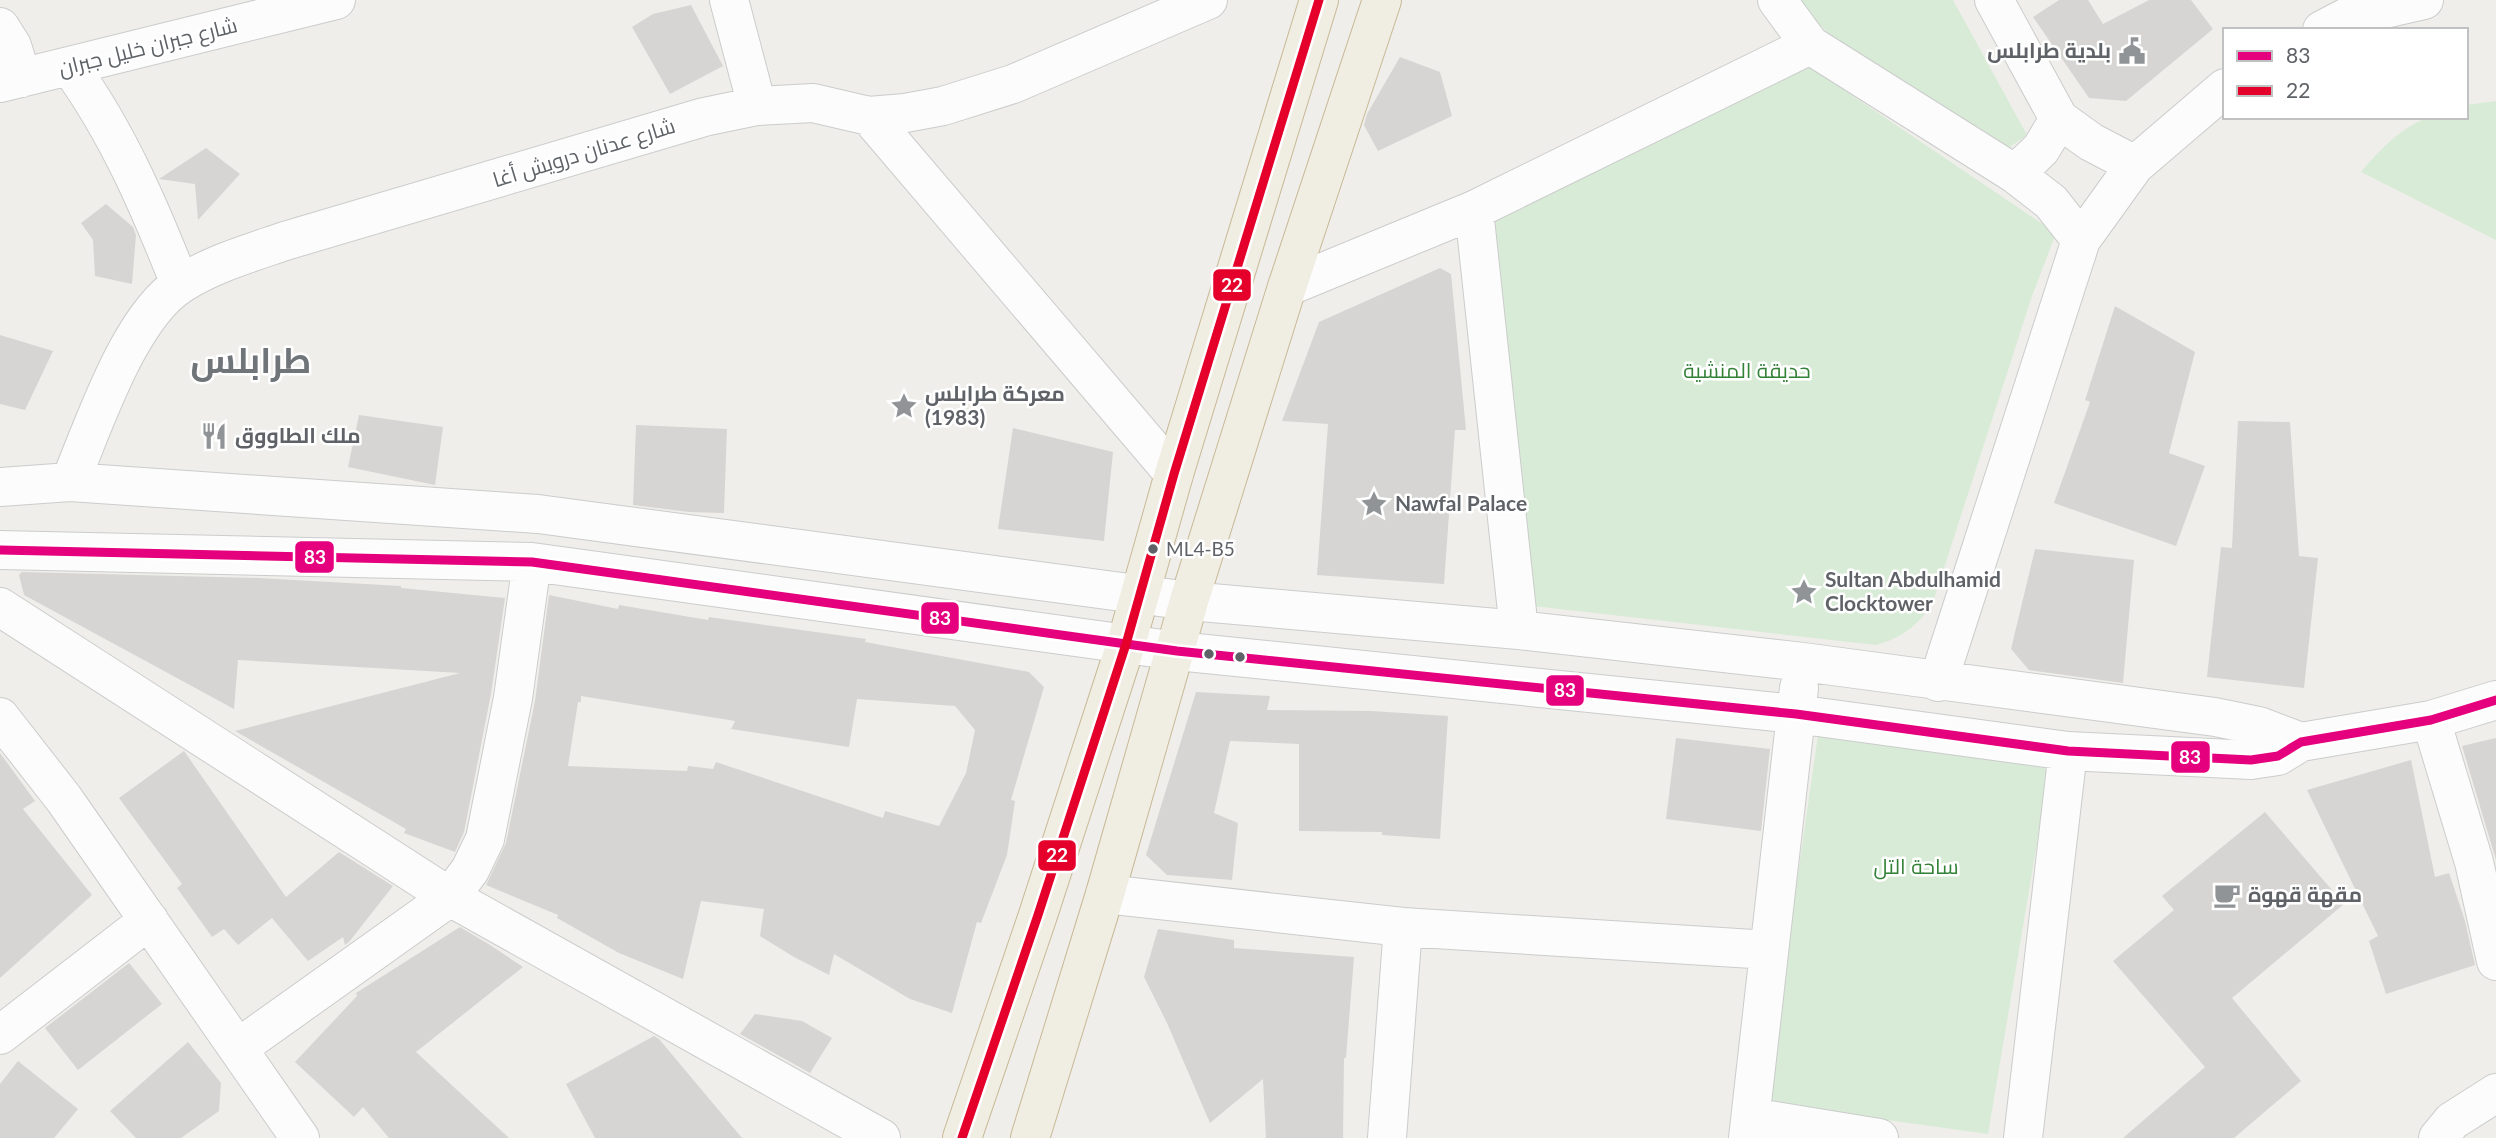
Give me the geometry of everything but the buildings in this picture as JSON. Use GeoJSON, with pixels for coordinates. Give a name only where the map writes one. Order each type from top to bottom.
{"type":"FeatureCollection","features":[{"type":"Feature","properties":{"kind":"highway"},"geometry":{"type":"LineString","coordinates":[[962,1138],[1126,643],[1174,474],[1319,0]]}},
{"type":"Feature","properties":{"kind":"highway"},"geometry":{"type":"LineString","coordinates":[[1030,1138],[1177,651],[1189,601],[1287,287],[1382,0]]}},
{"type":"Feature","properties":{"kind":"street","name":"شارع جبران خليل جبران"},"geometry":{"type":"LineString","coordinates":[[11,81],[336,0]]}},
{"type":"Feature","properties":{"kind":"street"},"geometry":{"type":"LineString","coordinates":[[729,0],[757,106]]}},
{"type":"Feature","properties":{"kind":"street","name":"شارع عدنان درويش أغا"},"geometry":{"type":"LineString","coordinates":[[70,482],[130,342],[151,312],[180,284],[225,263],[285,241],[704,117],[757,106],[813,103],[869,116],[905,113],[979,97],[1208,0]]}},
{"type":"Feature","properties":{"kind":"street"},"geometry":{"type":"LineString","coordinates":[[1777,0],[1810,45],[2015,174],[2050,202],[2081,240]]}},
{"type":"Feature","properties":{"kind":"street"},"geometry":{"type":"LineString","coordinates":[[1994,0],[2059,119],[2091,142],[2135,165]]}},
{"type":"Feature","properties":{"kind":"street"},"geometry":{"type":"LineString","coordinates":[[2326,28],[2345,18],[2424,0]]}},
{"type":"Feature","properties":{"kind":"street"},"geometry":{"type":"LineString","coordinates":[[0,27],[12,46],[11,81]]}},
{"type":"Feature","properties":{"kind":"street"},"geometry":{"type":"LineString","coordinates":[[1287,287],[1474,210],[1810,45]]}},
{"type":"Feature","properties":{"kind":"street"},"geometry":{"type":"LineString","coordinates":[[70,67],[107,124],[145,197],[180,284]]}},
{"type":"Feature","properties":{"kind":"street"},"geometry":{"type":"LineString","coordinates":[[1938,681],[2081,240],[2135,165],[2223,90]]}},
{"type":"Feature","properties":{"kind":"street"},"geometry":{"type":"LineString","coordinates":[[869,116],[1174,474]]}},
{"type":"Feature","properties":{"kind":"street"},"geometry":{"type":"LineString","coordinates":[[2015,174],[2041,149],[2059,119]]}},
{"type":"Feature","properties":{"kind":"street"},"geometry":{"type":"LineString","coordinates":[[1474,210],[1519,630]]}},
{"type":"Feature","properties":{"kind":"street"},"geometry":{"type":"LineString","coordinates":[[0,487],[70,482],[538,514],[1189,601],[1519,630],[1803,662],[2237,721],[2301,742]]}},
{"type":"Feature","properties":{"kind":"street"},"geometry":{"type":"LineString","coordinates":[[0,550],[532,562],[1177,651],[1796,714],[2068,751],[2251,760],[2278,756],[2301,742],[2431,720],[2496,700]]}},
{"type":"Feature","properties":{"kind":"street"},"geometry":{"type":"LineString","coordinates":[[239,1048],[450,897],[470,870],[485,839],[513,698],[532,562]]}},
{"type":"Feature","properties":{"kind":"street"},"geometry":{"type":"LineString","coordinates":[[0,607],[450,897],[881,1138]]}},
{"type":"Feature","properties":{"kind":"street"},"geometry":{"type":"LineString","coordinates":[[1803,662],[1749,1128],[1879,1138]]}},
{"type":"Feature","properties":{"kind":"street"},"geometry":{"type":"LineString","coordinates":[[0,717],[64,799],[239,1048],[295,1136]]}},
{"type":"Feature","properties":{"kind":"street"},"geometry":{"type":"LineString","coordinates":[[2431,720],[2485,859],[2496,961]]}},
{"type":"Feature","properties":{"kind":"street"},"geometry":{"type":"LineString","coordinates":[[2023,1138],[2068,751]]}},
{"type":"Feature","properties":{"kind":"street"},"geometry":{"type":"LineString","coordinates":[[1105,894],[1403,927],[1769,950]]}},
{"type":"Feature","properties":{"kind":"street"},"geometry":{"type":"LineString","coordinates":[[0,1035],[149,920]]}},
{"type":"Feature","properties":{"kind":"street"},"geometry":{"type":"LineString","coordinates":[[1387,1138],[1403,927]]}},
{"type":"Feature","properties":{"kind":"street"},"geometry":{"type":"LineString","coordinates":[[2438,1138],[2452,1121],[2496,1093]]}},
{"type":"Feature","properties":{"kind":"green space"},"geometry":{"type":"Polygon","coordinates":[[[1792,0],[1953,0],[2027,135],[2007,149],[1846,49],[1792,0]]]}},
{"type":"Feature","properties":{"kind":"green space","name":"حديقة المنشية"},"geometry":{"type":"Polygon","coordinates":[[[1810,67],[2056,233],[2032,296],[1933,602],[1909,630],[1876,645],[1523,605],[1481,221],[1810,67]]]}},
{"type":"Feature","properties":{"kind":"green space"},"geometry":{"type":"Polygon","coordinates":[[[2496,101],[2496,240],[2361,172],[2391,141],[2417,122],[2424,119],[2468,119],[2468,105],[2496,101]]]}},
{"type":"Feature","properties":{"kind":"green space","name":"ساحة التل"},"geometry":{"type":"Polygon","coordinates":[[[1818,735],[2051,760],[1988,1134],[1765,1103],[1818,735]]]}},
{"type":"Feature","properties":{"kind":"transit line","name":"22"},"geometry":{"type":"LineString","coordinates":[[962,1138],[1126,644],[1174,474],[1319,0]]}},
{"type":"Feature","properties":{"kind":"transit line","name":"83"},"geometry":{"type":"LineString","coordinates":[[0,550],[532,562],[1177,651],[1796,714],[2068,751],[2251,760],[2278,756],[2301,742],[2431,720],[2496,700]]}},
{"type":"Feature","properties":{"kind":"place","name":"بلدية طرابلس"},"geometry":{"type":"Point","coordinates":[2132,51]}},
{"type":"Feature","properties":{"kind":"place","name":"معركة طرابلس (1983)"},"geometry":{"type":"Point","coordinates":[904,406]}},
{"type":"Feature","properties":{"kind":"place","name":"ملك الطاووق"},"geometry":{"type":"Point","coordinates":[214,436]}},
{"type":"Feature","properties":{"kind":"place","name":"Nawfal Palace"},"geometry":{"type":"Point","coordinates":[1374,504]}},
{"type":"Feature","properties":{"kind":"place","name":"ML4-B5"},"geometry":{"type":"Point","coordinates":[1153,549]}},
{"type":"Feature","properties":{"kind":"place","name":"Sultan Abdulhamid Clocktower"},"geometry":{"type":"Point","coordinates":[1804,592]}},
{"type":"Feature","properties":{"kind":"place","name":"مقهة قهوة"},"geometry":{"type":"Point","coordinates":[2227,895]}},
{"type":"Feature","properties":{"kind":"district","name":"طرابلس"},"geometry":{"type":"Point","coordinates":[251,361]}}]}
